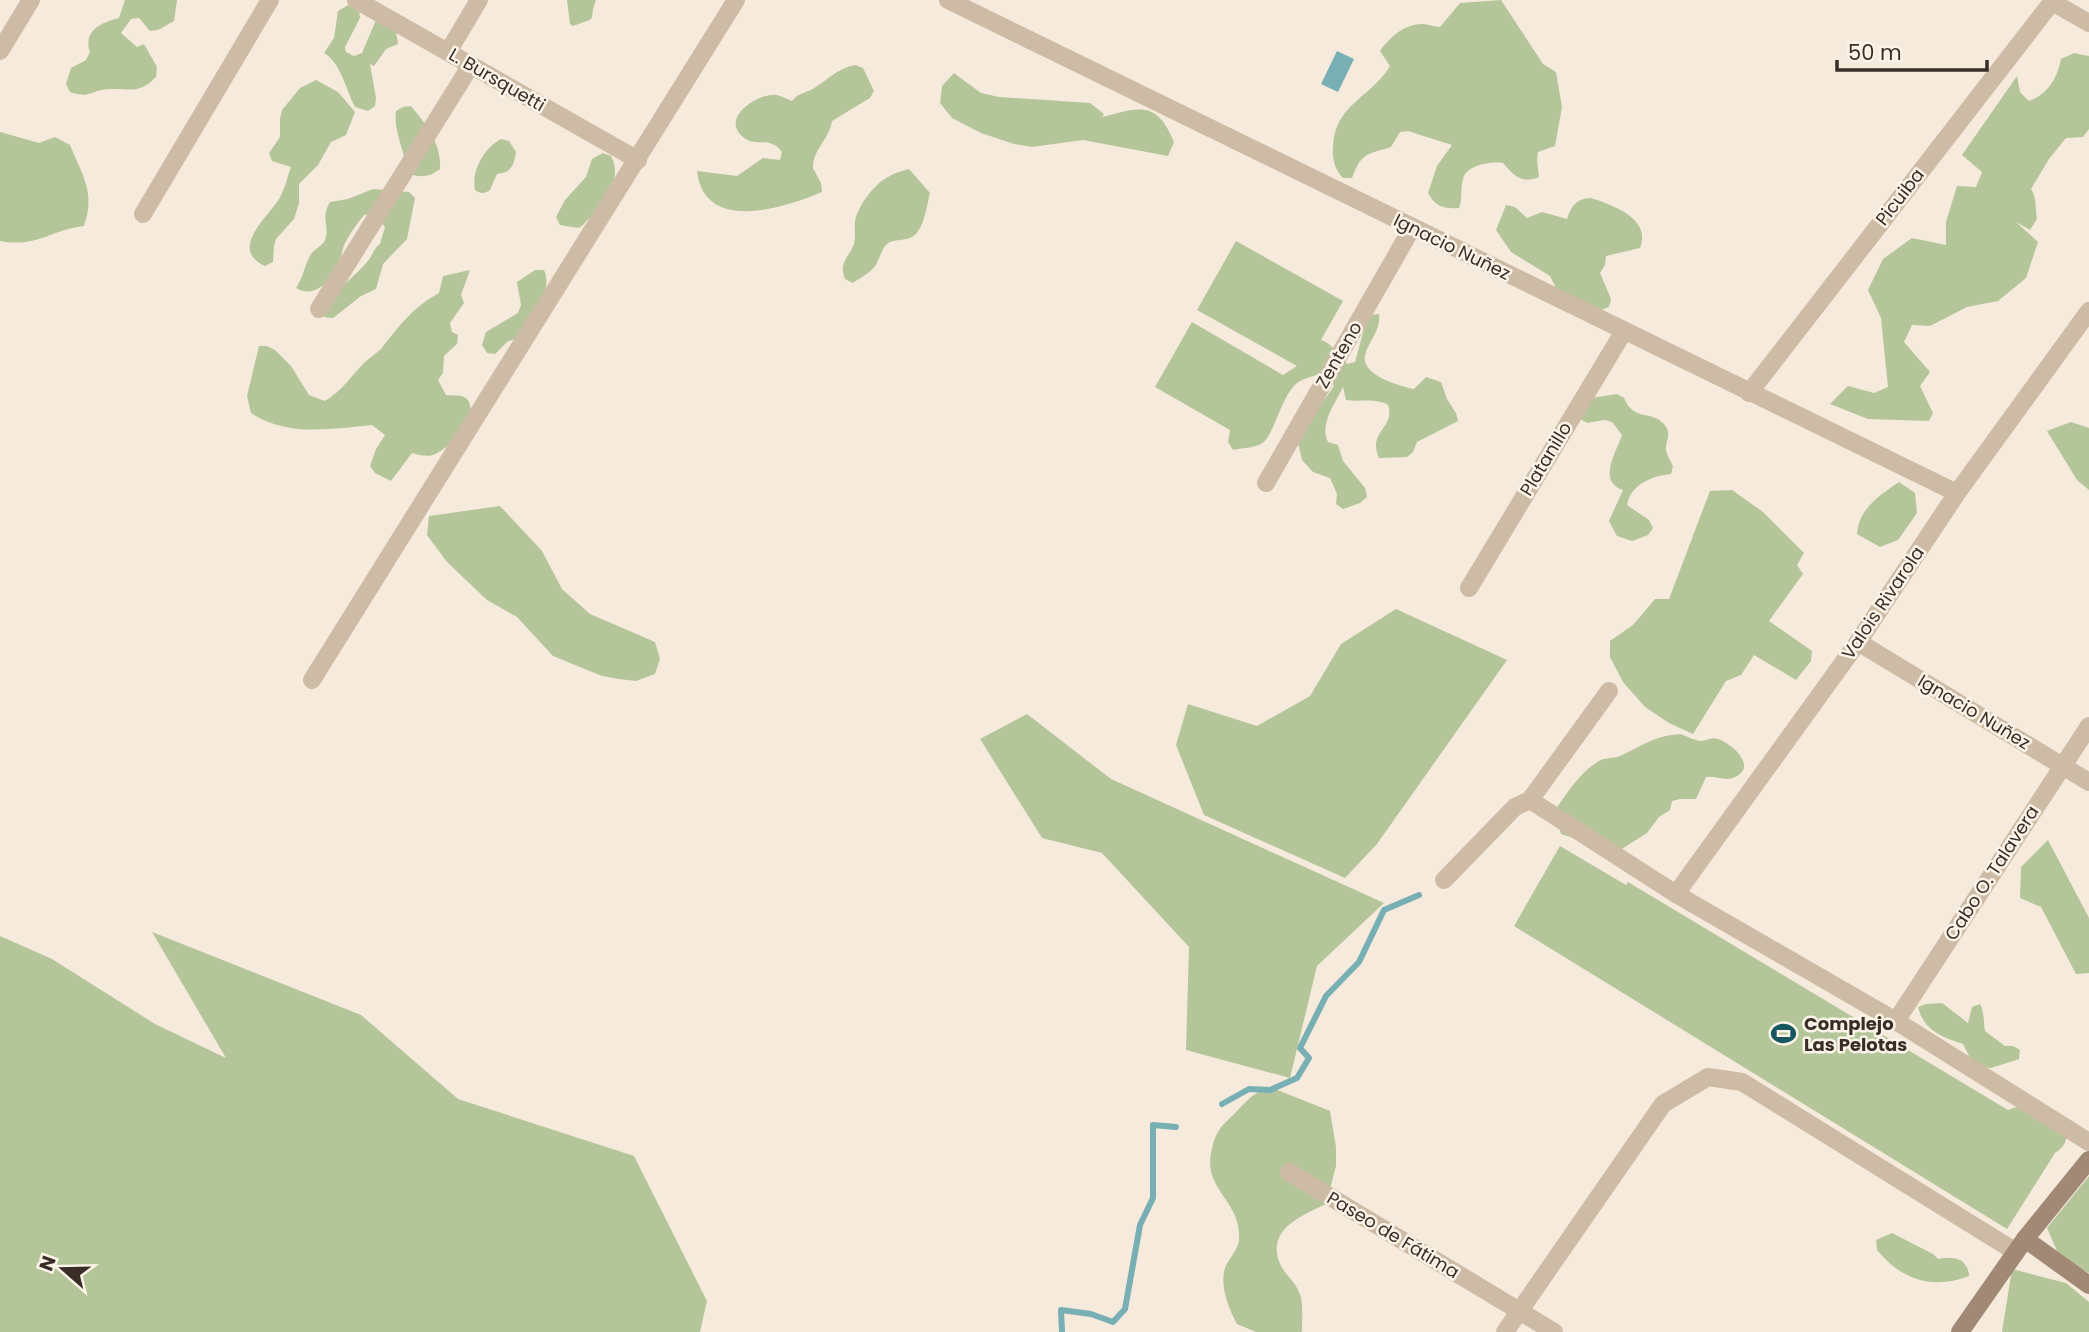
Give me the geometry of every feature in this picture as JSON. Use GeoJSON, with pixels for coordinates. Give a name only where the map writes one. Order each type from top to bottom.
{"type":"FeatureCollection","features":[{"type":"Feature","properties":{"kind":"street"},"geometry":{"type":"LineString","coordinates":[[0,51],[31,0]]}},
{"type":"Feature","properties":{"kind":"street"},"geometry":{"type":"LineString","coordinates":[[144,214],[270,0]]}},
{"type":"Feature","properties":{"kind":"street","name":"L. Bursquetti"},"geometry":{"type":"LineString","coordinates":[[356,0],[638,160]]}},
{"type":"Feature","properties":{"kind":"street"},"geometry":{"type":"LineString","coordinates":[[448,52],[479,0]]}},
{"type":"Feature","properties":{"kind":"street"},"geometry":{"type":"LineString","coordinates":[[313,680],[736,0]]}},
{"type":"Feature","properties":{"kind":"street","name":"Ignacio Nuñez"},"geometry":{"type":"LineString","coordinates":[[948,0],[1957,494]]}},
{"type":"Feature","properties":{"kind":"street","name":"Picuiba"},"geometry":{"type":"LineString","coordinates":[[1749,393],[2052,2],[2089,23]]}},
{"type":"Feature","properties":{"kind":"street"},"geometry":{"type":"LineString","coordinates":[[319,309],[471,65]]}},
{"type":"Feature","properties":{"kind":"street","name":"Zenteno"},"geometry":{"type":"LineString","coordinates":[[1266,483],[1412,228]]}},
{"type":"Feature","properties":{"kind":"street","name":"Valois Rivarola"},"geometry":{"type":"LineString","coordinates":[[1676,894],[1858,642],[1957,494],[2089,311]]}},
{"type":"Feature","properties":{"kind":"street","name":"Platanillo"},"geometry":{"type":"LineString","coordinates":[[1469,588],[1624,331]]}},
{"type":"Feature","properties":{"kind":"street","name":"Ignacio Nuñez"},"geometry":{"type":"LineString","coordinates":[[1858,642],[2089,782]]}},
{"type":"Feature","properties":{"kind":"street"},"geometry":{"type":"LineString","coordinates":[[1444,880],[1516,807],[1530,800],[1609,691]]}},
{"type":"Feature","properties":{"kind":"street","name":"Cabo O. Talavera"},"geometry":{"type":"LineString","coordinates":[[1896,1021],[2089,726]]}},
{"type":"Feature","properties":{"kind":"street"},"geometry":{"type":"LineString","coordinates":[[1530,800],[1676,894],[1896,1021],[2089,1142]]}},
{"type":"Feature","properties":{"kind":"street"},"geometry":{"type":"LineString","coordinates":[[1506,1332],[1663,1104],[1708,1077],[1742,1082],[2089,1285]]}},
{"type":"Feature","properties":{"kind":"street"},"geometry":{"type":"LineString","coordinates":[[1961,1332],[2021,1246],[2089,1160]]}},
{"type":"Feature","properties":{"kind":"street","name":"Paseo de Fátima"},"geometry":{"type":"LineString","coordinates":[[1289,1172],[1554,1332]]}},
{"type":"Feature","properties":{"kind":"green space"},"geometry":{"type":"Polygon","coordinates":[[[125,0],[177,0],[174,21],[158,30],[150,31],[139,18],[131,19],[121,33],[137,47],[144,44],[157,67],[156,77],[150,83],[134,89],[109,89],[82,95],[70,92],[66,84],[71,68],[86,60],[90,52],[88,45],[91,33],[105,22],[119,18],[125,0]]]}},
{"type":"Feature","properties":{"kind":"green space"},"geometry":{"type":"Polygon","coordinates":[[[567,0],[596,0],[592,18],[573,26],[570,24],[567,0]]]}},
{"type":"Feature","properties":{"kind":"green space"},"geometry":{"type":"Polygon","coordinates":[[[1501,0],[1543,64],[1556,72],[1562,107],[1555,146],[1538,152],[1539,177],[1523,179],[1503,163],[1480,165],[1465,174],[1459,208],[1441,206],[1428,193],[1437,166],[1452,145],[1408,131],[1400,132],[1391,147],[1370,153],[1362,159],[1352,178],[1343,178],[1334,160],[1335,133],[1346,111],[1390,66],[1380,51],[1388,41],[1410,26],[1423,24],[1440,27],[1460,3],[1501,0]]]}},
{"type":"Feature","properties":{"kind":"green space"},"geometry":{"type":"Polygon","coordinates":[[[350,4],[359,9],[360,18],[345,47],[346,52],[354,56],[362,53],[376,20],[395,25],[398,44],[386,49],[374,66],[370,64],[376,98],[375,106],[368,111],[355,107],[335,63],[324,53],[334,38],[338,11],[350,4]]]}},
{"type":"Feature","properties":{"kind":"green space"},"geometry":{"type":"Polygon","coordinates":[[[2074,53],[2089,56],[2089,129],[2083,137],[2066,138],[2049,159],[2031,189],[2037,219],[2030,230],[2016,222],[2038,242],[2026,278],[1998,301],[1967,307],[1930,326],[1912,325],[1904,342],[1930,372],[1920,386],[1933,413],[1929,421],[1868,419],[1830,404],[1848,386],[1874,393],[1888,387],[1881,318],[1868,290],[1883,259],[1912,238],[1946,245],[1946,222],[1957,186],[1976,187],[1982,172],[1962,155],[2017,76],[2020,92],[2029,101],[2051,85],[2061,59],[2074,53]]]}},
{"type":"Feature","properties":{"kind":"green space"},"geometry":{"type":"Polygon","coordinates":[[[855,65],[863,68],[874,91],[870,98],[832,121],[818,150],[813,168],[821,183],[822,192],[768,209],[748,211],[730,210],[714,203],[703,191],[697,171],[737,176],[763,158],[780,160],[782,152],[773,144],[753,142],[737,130],[738,116],[749,104],[772,95],[792,101],[839,71],[855,65]]]}},
{"type":"Feature","properties":{"kind":"green space"},"geometry":{"type":"Polygon","coordinates":[[[954,73],[981,93],[999,97],[1090,103],[1104,114],[1102,117],[1137,109],[1146,110],[1161,119],[1174,142],[1168,156],[1083,140],[1032,147],[1014,144],[981,133],[952,118],[940,103],[942,86],[954,73]]]}},
{"type":"Feature","properties":{"kind":"green space"},"geometry":{"type":"Polygon","coordinates":[[[316,80],[338,92],[355,112],[346,135],[331,142],[318,165],[299,184],[299,203],[294,219],[276,239],[273,262],[265,266],[255,259],[250,251],[250,242],[281,195],[291,167],[272,161],[269,153],[280,137],[282,110],[300,88],[316,80]]]}},
{"type":"Feature","properties":{"kind":"green space"},"geometry":{"type":"Polygon","coordinates":[[[411,106],[436,143],[440,169],[432,174],[416,176],[407,172],[396,111],[411,106]]]}},
{"type":"Feature","properties":{"kind":"green space"},"geometry":{"type":"Polygon","coordinates":[[[0,132],[39,143],[55,137],[70,145],[88,194],[89,204],[84,226],[24,242],[0,241],[0,132]]]}},
{"type":"Feature","properties":{"kind":"green space"},"geometry":{"type":"Polygon","coordinates":[[[501,139],[509,141],[516,152],[513,165],[506,172],[497,174],[490,190],[479,192],[475,190],[474,183],[477,168],[484,154],[501,139]]]}},
{"type":"Feature","properties":{"kind":"green space"},"geometry":{"type":"Polygon","coordinates":[[[603,153],[611,156],[614,166],[615,176],[608,194],[582,226],[578,228],[560,225],[556,217],[565,200],[586,177],[592,159],[603,153]]]}},
{"type":"Feature","properties":{"kind":"green space"},"geometry":{"type":"Polygon","coordinates":[[[909,169],[930,193],[917,233],[887,244],[875,266],[853,283],[845,279],[843,264],[854,244],[855,221],[863,202],[883,180],[909,169]]]}},
{"type":"Feature","properties":{"kind":"green space"},"geometry":{"type":"Polygon","coordinates":[[[373,189],[409,192],[415,198],[407,239],[383,264],[376,289],[361,296],[333,318],[324,317],[330,301],[380,244],[385,227],[373,214],[364,215],[354,229],[329,280],[310,291],[296,288],[311,254],[325,240],[325,218],[330,202],[348,199],[373,189]]]}},
{"type":"Feature","properties":{"kind":"green space"},"geometry":{"type":"Polygon","coordinates":[[[1591,198],[1619,209],[1636,221],[1642,238],[1640,248],[1606,256],[1600,273],[1611,299],[1609,307],[1599,311],[1563,302],[1550,276],[1511,252],[1496,230],[1506,205],[1515,207],[1527,218],[1542,212],[1567,219],[1575,204],[1591,198]]]}},
{"type":"Feature","properties":{"kind":"green space"},"geometry":{"type":"Polygon","coordinates":[[[1236,241],[1343,301],[1321,340],[1329,344],[1347,364],[1355,362],[1370,315],[1379,314],[1378,325],[1365,355],[1369,368],[1382,378],[1414,389],[1426,377],[1441,382],[1456,413],[1458,421],[1417,442],[1413,452],[1407,457],[1379,458],[1376,442],[1388,419],[1388,405],[1373,401],[1346,400],[1343,387],[1329,414],[1326,435],[1328,442],[1338,445],[1343,461],[1365,488],[1367,497],[1360,503],[1343,509],[1336,504],[1337,494],[1330,478],[1313,472],[1302,460],[1298,443],[1310,420],[1334,386],[1330,377],[1323,373],[1300,381],[1291,389],[1269,434],[1261,444],[1233,450],[1228,442],[1230,430],[1155,387],[1192,322],[1283,375],[1297,366],[1197,310],[1236,241]]]}},
{"type":"Feature","properties":{"kind":"green space"},"geometry":{"type":"Polygon","coordinates":[[[470,270],[461,295],[464,303],[450,323],[452,332],[458,335],[457,344],[444,356],[443,373],[438,380],[446,395],[467,399],[470,414],[461,431],[439,452],[428,456],[412,453],[391,481],[375,473],[370,466],[385,435],[372,425],[310,430],[279,426],[251,413],[247,396],[259,346],[275,350],[291,366],[309,395],[325,401],[381,349],[414,311],[439,293],[443,276],[470,270]]]}},
{"type":"Feature","properties":{"kind":"green space"},"geometry":{"type":"Polygon","coordinates":[[[535,270],[544,270],[546,287],[535,313],[520,337],[507,342],[495,354],[487,353],[482,345],[486,332],[518,313],[521,305],[517,282],[535,270]]]}},
{"type":"Feature","properties":{"kind":"green space"},"geometry":{"type":"Polygon","coordinates":[[[1617,394],[1624,398],[1633,410],[1654,417],[1664,424],[1668,434],[1666,450],[1673,466],[1671,474],[1643,482],[1629,498],[1627,505],[1649,520],[1653,528],[1648,535],[1632,541],[1617,536],[1609,521],[1623,490],[1615,486],[1610,473],[1610,466],[1622,435],[1612,422],[1604,420],[1587,423],[1579,418],[1591,398],[1617,394]]]}},
{"type":"Feature","properties":{"kind":"green space"},"geometry":{"type":"Polygon","coordinates":[[[2071,422],[2089,428],[2089,490],[2077,480],[2047,431],[2071,422]]]}},
{"type":"Feature","properties":{"kind":"green space"},"geometry":{"type":"Polygon","coordinates":[[[1899,482],[1915,493],[1917,513],[1898,540],[1880,547],[1857,534],[1859,525],[1871,504],[1899,482]]]}},
{"type":"Feature","properties":{"kind":"green space"},"geometry":{"type":"Polygon","coordinates":[[[1732,490],[1763,512],[1804,553],[1797,565],[1803,574],[1769,621],[1812,651],[1811,661],[1796,680],[1754,655],[1741,675],[1726,681],[1693,734],[1669,723],[1645,707],[1623,682],[1610,657],[1610,641],[1633,625],[1655,599],[1669,599],[1710,491],[1732,490]]]}},
{"type":"Feature","properties":{"kind":"green space"},"geometry":{"type":"Polygon","coordinates":[[[500,506],[542,551],[562,589],[590,614],[655,642],[660,659],[655,674],[636,681],[602,676],[553,656],[517,617],[487,600],[447,562],[427,535],[429,516],[500,506]]]}},
{"type":"Feature","properties":{"kind":"green space"},"geometry":{"type":"Polygon","coordinates":[[[1396,609],[1507,660],[1377,844],[1345,878],[1204,815],[1176,745],[1188,704],[1257,726],[1310,696],[1341,644],[1396,609]]]}},
{"type":"Feature","properties":{"kind":"green space"},"geometry":{"type":"Polygon","coordinates":[[[1027,714],[1111,779],[1384,903],[1317,966],[1290,1078],[1186,1050],[1189,947],[1102,853],[1042,838],[980,739],[1027,714]]]}},
{"type":"Feature","properties":{"kind":"green space"},"geometry":{"type":"Polygon","coordinates":[[[1681,734],[1700,741],[1714,738],[1724,742],[1741,757],[1744,768],[1740,774],[1730,779],[1706,777],[1696,799],[1672,801],[1670,810],[1659,817],[1647,833],[1617,852],[1561,834],[1555,810],[1592,766],[1656,739],[1681,734]]]}},
{"type":"Feature","properties":{"kind":"green space"},"geometry":{"type":"Polygon","coordinates":[[[2048,840],[2089,918],[2089,973],[2076,974],[2041,907],[2020,898],[2021,867],[2048,840]]]}},
{"type":"Feature","properties":{"kind":"green space","name":"Complejo Las Pelotas"},"geometry":{"type":"Polygon","coordinates":[[[1560,846],[1626,885],[1628,882],[2008,1110],[2025,1104],[2067,1134],[2064,1145],[2055,1153],[2007,1229],[1514,926],[1560,846]]]}},
{"type":"Feature","properties":{"kind":"green space"},"geometry":{"type":"Polygon","coordinates":[[[152,932],[361,1015],[458,1099],[634,1156],[707,1301],[700,1332],[0,1332],[0,936],[52,959],[155,1024],[226,1058],[152,932]]]}},
{"type":"Feature","properties":{"kind":"green space"},"geometry":{"type":"Polygon","coordinates":[[[1942,1003],[1968,1023],[1972,1007],[1980,1004],[1985,1031],[2005,1046],[2020,1050],[2019,1059],[1991,1068],[1974,1066],[1963,1044],[1935,1032],[1925,1022],[1918,1007],[1942,1003]]]}},
{"type":"Feature","properties":{"kind":"green space"},"geometry":{"type":"Polygon","coordinates":[[[1275,1089],[1330,1111],[1336,1147],[1336,1166],[1326,1204],[1296,1219],[1281,1234],[1277,1243],[1281,1266],[1301,1298],[1301,1332],[1256,1332],[1237,1324],[1226,1299],[1223,1278],[1225,1268],[1238,1243],[1238,1225],[1216,1185],[1210,1163],[1215,1139],[1224,1124],[1255,1094],[1275,1089]]]}},
{"type":"Feature","properties":{"kind":"green space"},"geometry":{"type":"Polygon","coordinates":[[[2089,1176],[2089,1273],[2060,1258],[2047,1228],[2089,1176]]]}},
{"type":"Feature","properties":{"kind":"green space"},"geometry":{"type":"Polygon","coordinates":[[[1892,1233],[1938,1259],[1949,1258],[1963,1262],[1969,1276],[1930,1282],[1896,1269],[1877,1250],[1876,1240],[1892,1233]]]}},
{"type":"Feature","properties":{"kind":"green space"},"geometry":{"type":"Polygon","coordinates":[[[2012,1269],[2066,1283],[2089,1302],[2089,1332],[2002,1332],[2012,1269]]]}},
{"type":"Feature","properties":{"kind":"water"},"geometry":{"type":"Polygon","coordinates":[[[1337,51],[1354,59],[1338,92],[1321,84],[1337,51]]]}},
{"type":"Feature","properties":{"kind":"waterway"},"geometry":{"type":"LineString","coordinates":[[1222,1104],[1249,1089],[1270,1090],[1297,1078],[1309,1058],[1300,1048],[1326,996],[1359,962],[1384,910],[1419,895]]}},
{"type":"Feature","properties":{"kind":"waterway"},"geometry":{"type":"LineString","coordinates":[[1062,1332],[1061,1310],[1091,1314],[1113,1322],[1125,1309],[1140,1225],[1153,1198],[1153,1125],[1176,1127]]}},
{"type":"Feature","properties":{"kind":"place","name":"Complejo Las Pelotas"},"geometry":{"type":"Point","coordinates":[1784,1034]}}]}
